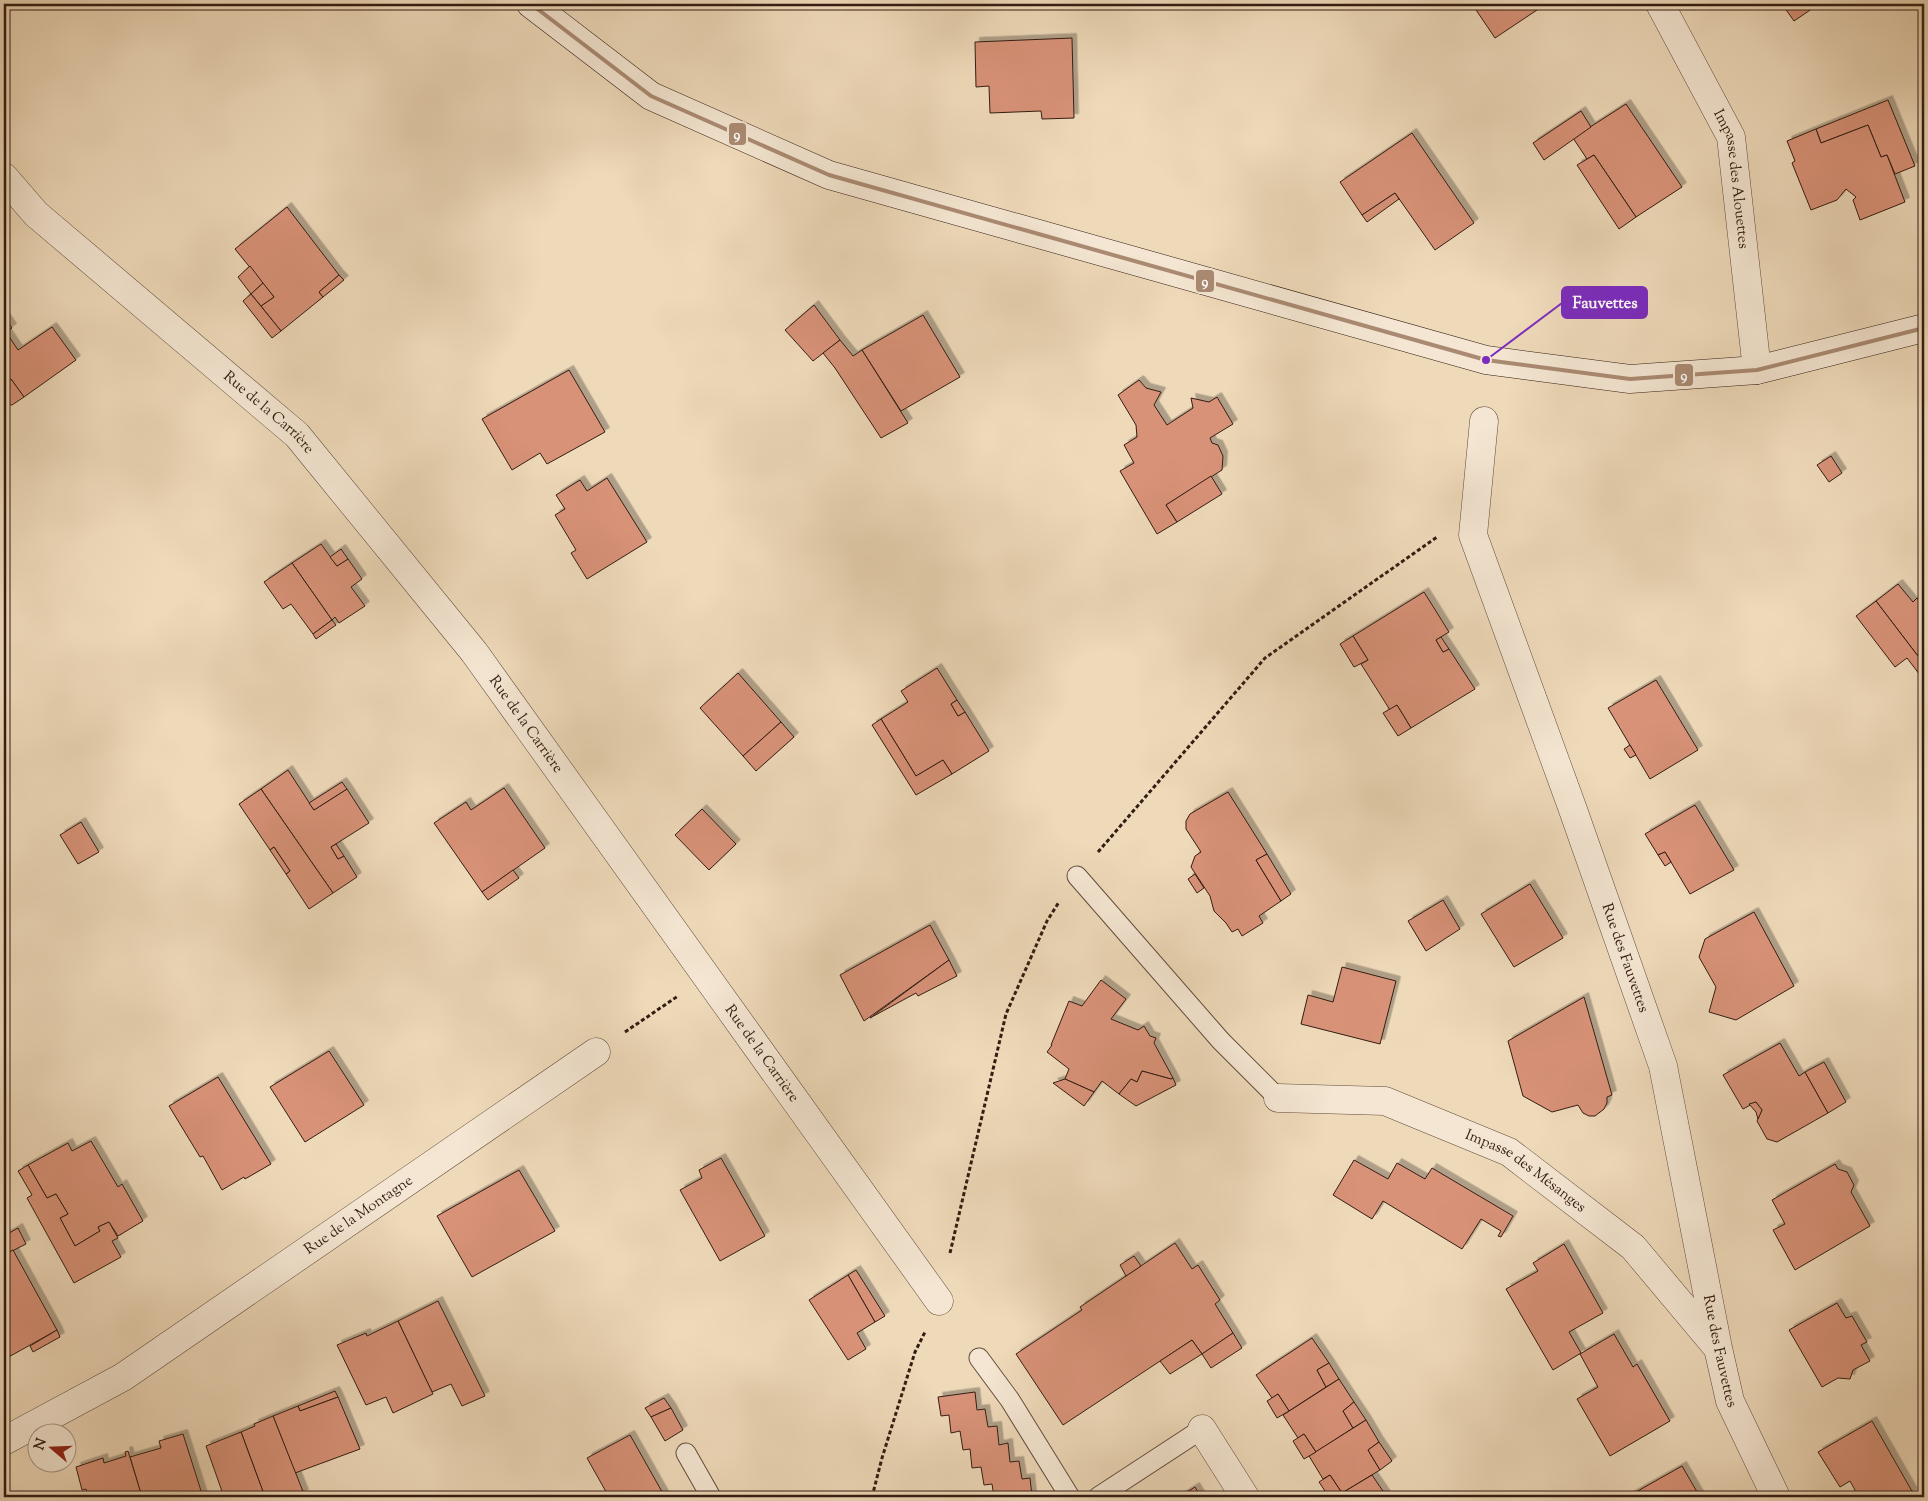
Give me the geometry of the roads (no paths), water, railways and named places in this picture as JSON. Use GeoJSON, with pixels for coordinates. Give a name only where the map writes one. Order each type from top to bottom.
{"type":"FeatureCollection","features":[{"type":"Feature","properties":{"kind":"street"},"geometry":{"type":"LineString","coordinates":[[531,4],[651,96],[829,175],[1486,360],[1630,379],[1757,370],[1924,328]]}},
{"type":"Feature","properties":{"kind":"street","name":"Impasse des Alouettes"},"geometry":{"type":"LineString","coordinates":[[1660,4],[1731,137],[1757,370]]}},
{"type":"Feature","properties":{"kind":"street","name":"Rue de la Carrière"},"geometry":{"type":"LineString","coordinates":[[4,177],[36,214],[297,435],[474,652],[939,1302]]}},
{"type":"Feature","properties":{"kind":"street","name":"Rue des Fauvettes"},"geometry":{"type":"LineString","coordinates":[[1484,420],[1473,535],[1664,1066],[1718,1348],[1730,1401],[1776,1497]]}},
{"type":"Feature","properties":{"kind":"street","name":"Rue de la Montagne"},"geometry":{"type":"LineString","coordinates":[[4,1441],[123,1377],[596,1052]]}},
{"type":"Feature","properties":{"kind":"street","name":"Impasse des Mésanges"},"geometry":{"type":"LineString","coordinates":[[1278,1098],[1384,1101],[1509,1152],[1634,1246],[1718,1348]]}},
{"type":"Feature","properties":{"kind":"street"},"geometry":{"type":"LineString","coordinates":[[1202,1429],[1245,1497]]}},
{"type":"Feature","properties":{"kind":"lane"},"geometry":{"type":"LineString","coordinates":[[1076,876],[1221,1041],[1278,1098]]}},
{"type":"Feature","properties":{"kind":"lane"},"geometry":{"type":"LineString","coordinates":[[979,1358],[1010,1400],[1070,1497]]}},
{"type":"Feature","properties":{"kind":"lane"},"geometry":{"type":"LineString","coordinates":[[1098,1497],[1202,1429]]}},
{"type":"Feature","properties":{"kind":"lane"},"geometry":{"type":"LineString","coordinates":[[686,1453],[711,1497]]}},
{"type":"Feature","properties":{"kind":"place","name":"Fauvettes"},"geometry":{"type":"Point","coordinates":[1486,360]}}]}
